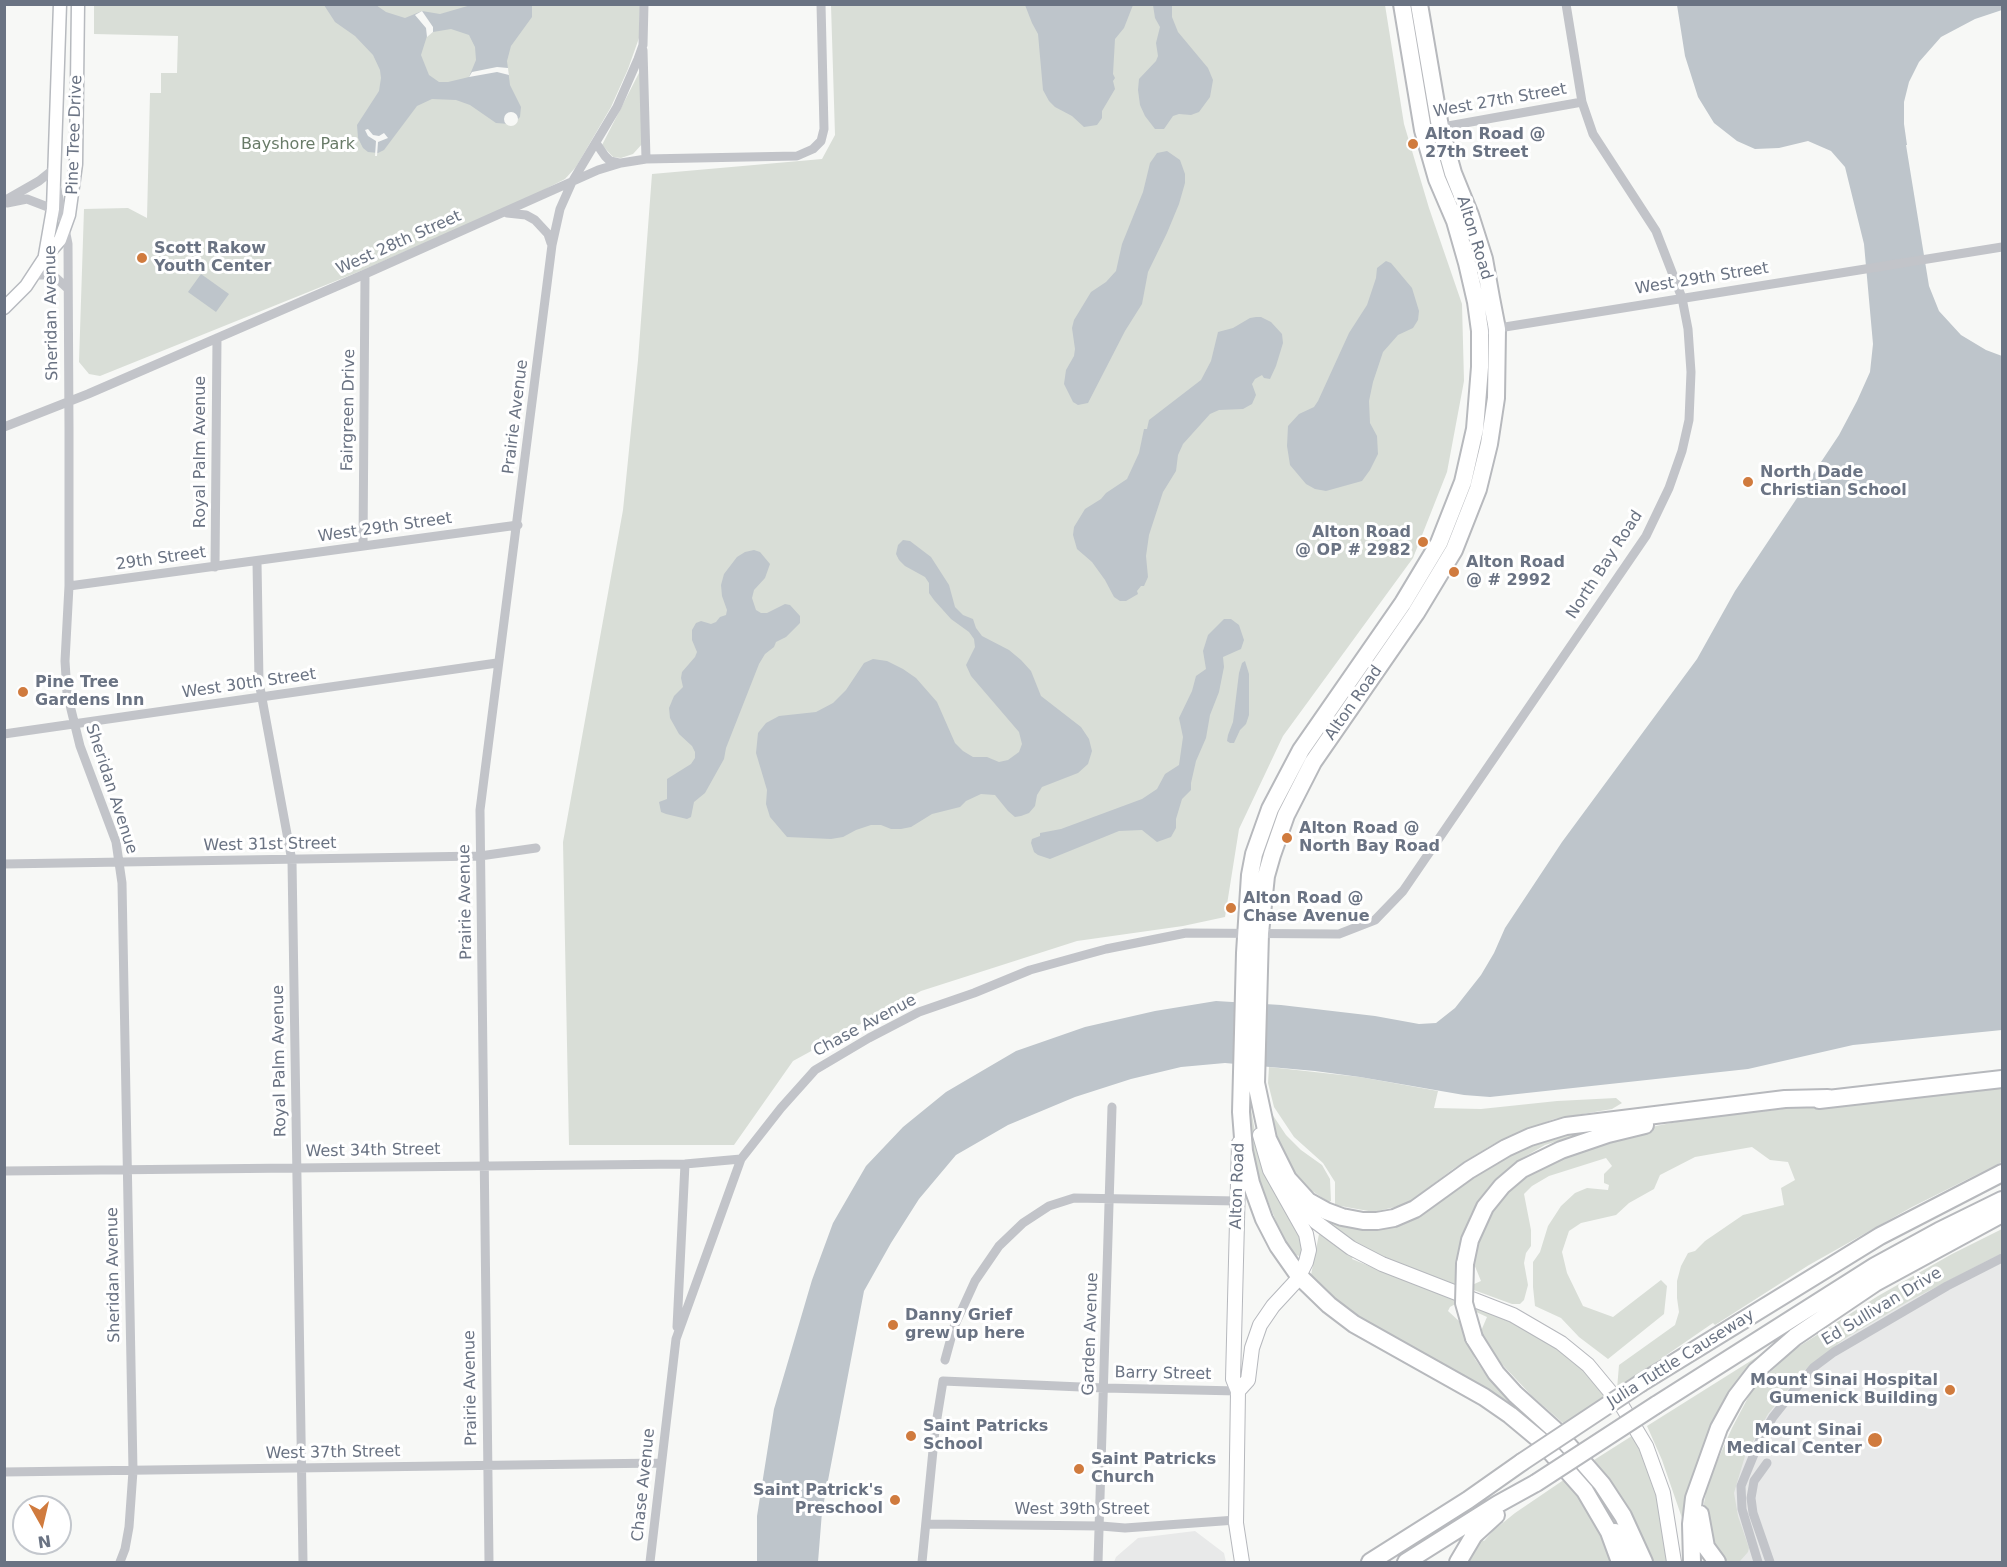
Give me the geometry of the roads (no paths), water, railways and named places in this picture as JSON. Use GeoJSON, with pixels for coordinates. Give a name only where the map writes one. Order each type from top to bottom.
{"type":"FeatureCollection","features":[{"type":"Feature","properties":{"kind":"highway","name":"Alton Road"},"geometry":{"type":"LineString","coordinates":[[1402,4],[1432,129]]}},
{"type":"Feature","properties":{"kind":"highway","name":"Alton Road"},"geometry":{"type":"LineString","coordinates":[[1242,1120],[1249,1083],[1253,933],[1266,876],[1286,815],[1313,762],[1416,613],[1454,550],[1478,489],[1490,438],[1496,398],[1488,330],[1455,221],[1437,179],[1419,4]]}},
{"type":"Feature","properties":{"kind":"highway"},"geometry":{"type":"LineString","coordinates":[[1644,1563],[1623,1516],[1602,1484],[1556,1430],[1505,1384],[1487,1361],[1474,1338],[1464,1303],[1465,1264],[1470,1240],[1485,1207],[1512,1177],[1544,1156],[1640,1126],[1828,1098],[2002,1079]]}},
{"type":"Feature","properties":{"kind":"highway"},"geometry":{"type":"LineString","coordinates":[[1249,1083],[1268,1139],[1281,1167],[1295,1189],[1308,1201],[1326,1211],[1349,1219],[1364,1221],[1385,1220],[1410,1212],[1468,1170],[1498,1152],[1530,1137],[1566,1126],[1785,1099],[1828,1098]]}},
{"type":"Feature","properties":{"kind":"highway"},"geometry":{"type":"LineString","coordinates":[[1242,1120],[1245,1159],[1256,1197],[1278,1246],[1299,1275],[1329,1305],[1354,1324],[1510,1415],[1552,1452],[1585,1491],[1609,1532],[1620,1563]]}},
{"type":"Feature","properties":{"kind":"highway","name":"Julia Tuttle Causeway"},"geometry":{"type":"LineString","coordinates":[[1370,1563],[1641,1383],[1880,1236],[2002,1173]]}},
{"type":"Feature","properties":{"kind":"highway","name":"Julia Tuttle Causeway"},"geometry":{"type":"LineString","coordinates":[[1406,1563],[1867,1270],[2002,1200]]}},
{"type":"Feature","properties":{"kind":"highway"},"geometry":{"type":"LineString","coordinates":[[1692,1563],[1694,1498],[1719,1428],[1736,1397],[1756,1371],[1780,1349],[1875,1283],[2002,1214]]}},
{"type":"Feature","properties":{"kind":"highway"},"geometry":{"type":"LineString","coordinates":[[1702,1476],[1699,1511],[1701,1529],[1706,1547],[1717,1563]]}},
{"type":"Feature","properties":{"kind":"highway"},"geometry":{"type":"LineString","coordinates":[[1458,1563],[1467,1545],[1483,1526],[1533,1484]]}},
{"type":"Feature","properties":{"kind":"main road","name":"Pine Tree Drive"},"geometry":{"type":"LineString","coordinates":[[45,257],[53,209],[60,4]]}},
{"type":"Feature","properties":{"kind":"main road","name":"Pine Tree Drive"},"geometry":{"type":"LineString","coordinates":[[4,308],[60,240],[71,206],[75,175],[78,4]]}},
{"type":"Feature","properties":{"kind":"main road","name":"Alton Road"},"geometry":{"type":"LineString","coordinates":[[1238,1391],[1248,1380],[1252,1348],[1260,1325],[1299,1275],[1309,1253],[1308,1237],[1272,1175],[1256,1123],[1249,1083]]}},
{"type":"Feature","properties":{"kind":"main road","name":"Alton Road"},"geometry":{"type":"LineString","coordinates":[[1242,1120],[1237,1158],[1233,1378],[1238,1391],[1236,1520],[1242,1563]]}},
{"type":"Feature","properties":{"kind":"main road"},"geometry":{"type":"LineString","coordinates":[[1263,1144],[1275,1169],[1297,1201],[1316,1222],[1338,1239],[1382,1264],[1492,1306],[1531,1324],[1561,1343],[1588,1365],[1622,1406],[1646,1446],[1663,1493],[1674,1563]]}},
{"type":"Feature","properties":{"kind":"main road"},"geometry":{"type":"LineString","coordinates":[[1585,1491],[1604,1512],[1631,1563]]}},
{"type":"Feature","properties":{"kind":"street","name":"Prairie Avenue"},"geometry":{"type":"LineString","coordinates":[[644,4],[646,159]]}},
{"type":"Feature","properties":{"kind":"street","name":"West 28th Street"},"geometry":{"type":"LineString","coordinates":[[4,427],[218,338],[598,170],[646,159],[797,156],[813,150],[823,136],[824,122],[821,4]]}},
{"type":"Feature","properties":{"kind":"street","name":"North Bay Road"},"geometry":{"type":"LineString","coordinates":[[1253,933],[1339,934],[1375,920],[1403,891],[1646,536],[1669,488],[1682,451],[1689,420],[1691,372],[1688,328],[1682,298],[1656,231],[1593,134],[1582,102],[1566,4]]}},
{"type":"Feature","properties":{"kind":"street","name":"Prairie Avenue"},"geometry":{"type":"LineString","coordinates":[[489,1563],[480,810],[552,245],[560,209],[572,182],[617,106],[643,45]]}},
{"type":"Feature","properties":{"kind":"street","name":"West 27th Street"},"geometry":{"type":"LineString","coordinates":[[1432,129],[1582,102]]}},
{"type":"Feature","properties":{"kind":"street"},"geometry":{"type":"LineString","coordinates":[[596,143],[610,161],[621,163]]}},
{"type":"Feature","properties":{"kind":"street"},"geometry":{"type":"LineString","coordinates":[[4,202],[54,169]]}},
{"type":"Feature","properties":{"kind":"street","name":"Sheridan Avenue"},"geometry":{"type":"LineString","coordinates":[[54,169],[68,243],[69,586],[65,661],[67,693],[74,724],[116,842],[120,862],[124,922],[133,1471],[129,1527],[120,1563]]}},
{"type":"Feature","properties":{"kind":"street"},"geometry":{"type":"LineString","coordinates":[[4,202],[27,199],[53,209]]}},
{"type":"Feature","properties":{"kind":"street"},"geometry":{"type":"LineString","coordinates":[[504,213],[526,215],[535,220],[548,234],[552,245]]}},
{"type":"Feature","properties":{"kind":"street","name":"West 29th Street"},"geometry":{"type":"LineString","coordinates":[[1488,330],[2002,247]]}},
{"type":"Feature","properties":{"kind":"street","name":"Fairgreen Drive"},"geometry":{"type":"LineString","coordinates":[[363,546],[365,274]]}},
{"type":"Feature","properties":{"kind":"street"},"geometry":{"type":"LineString","coordinates":[[33,275],[53,275],[67,288]]}},
{"type":"Feature","properties":{"kind":"street","name":"Royal Palm Avenue"},"geometry":{"type":"LineString","coordinates":[[216,567],[218,338]]}},
{"type":"Feature","properties":{"kind":"street","name":"West 29th Street"},"geometry":{"type":"LineString","coordinates":[[257,562],[518,525]]}},
{"type":"Feature","properties":{"kind":"street","name":"Royal Palm Avenue"},"geometry":{"type":"LineString","coordinates":[[257,562],[259,682],[292,861],[303,1563]]}},
{"type":"Feature","properties":{"kind":"street","name":"29th Street"},"geometry":{"type":"LineString","coordinates":[[69,586],[257,562]]}},
{"type":"Feature","properties":{"kind":"street","name":"West 30th Street"},"geometry":{"type":"LineString","coordinates":[[4,734],[497,663]]}},
{"type":"Feature","properties":{"kind":"street","name":"West 31st Street"},"geometry":{"type":"LineString","coordinates":[[4,864],[292,861],[480,856],[536,848]]}},
{"type":"Feature","properties":{"kind":"street","name":"Chase Avenue"},"geometry":{"type":"LineString","coordinates":[[676,1339],[741,1159],[781,1108],[815,1071],[918,1012],[974,993],[1030,970],[1106,949],[1186,933],[1253,933]]}},
{"type":"Feature","properties":{"kind":"street","name":"Garden Avenue"},"geometry":{"type":"LineString","coordinates":[[1098,1563],[1101,1526],[1112,1107]]}},
{"type":"Feature","properties":{"kind":"street","name":"West 34th Street"},"geometry":{"type":"LineString","coordinates":[[4,1171],[685,1164],[741,1159]]}},
{"type":"Feature","properties":{"kind":"street","name":"Chase Avenue"},"geometry":{"type":"LineString","coordinates":[[650,1563],[676,1339],[685,1164]]}},
{"type":"Feature","properties":{"kind":"street"},"geometry":{"type":"LineString","coordinates":[[945,1360],[954,1327],[975,1281],[999,1246],[1023,1223],[1049,1206],[1074,1198],[1237,1202]]}},
{"type":"Feature","properties":{"kind":"street","name":"Ed Sullivan Drive"},"geometry":{"type":"LineString","coordinates":[[1758,1562],[1742,1509],[1741,1486],[1761,1437],[1796,1388],[1814,1367],[1834,1352],[1937,1291],[2002,1258]]}},
{"type":"Feature","properties":{"kind":"street","name":"Barry Street"},"geometry":{"type":"LineString","coordinates":[[927,1524],[935,1430],[943,1381],[1238,1391]]}},
{"type":"Feature","properties":{"kind":"street","name":"West 37th Street"},"geometry":{"type":"LineString","coordinates":[[4,1472],[661,1463]]}},
{"type":"Feature","properties":{"kind":"street"},"geometry":{"type":"LineString","coordinates":[[1767,1463],[1754,1481],[1751,1498],[1770,1563]]}},
{"type":"Feature","properties":{"kind":"street","name":"West 39th Street"},"geometry":{"type":"LineString","coordinates":[[927,1524],[1125,1528],[1236,1520]]}},
{"type":"Feature","properties":{"kind":"street"},"geometry":{"type":"LineString","coordinates":[[922,1563],[927,1524]]}},
{"type":"Feature","properties":{"kind":"place","name":"Alton Road @ 27th Street"},"geometry":{"type":"Point","coordinates":[1413,144]}},
{"type":"Feature","properties":{"kind":"place","name":"Scott Rakow Youth Center"},"geometry":{"type":"Point","coordinates":[142,258]}},
{"type":"Feature","properties":{"kind":"place","name":"North Dade Christian School"},"geometry":{"type":"Point","coordinates":[1748,482]}},
{"type":"Feature","properties":{"kind":"place","name":"Alton Road @ OP # 2982"},"geometry":{"type":"Point","coordinates":[1423,542]}},
{"type":"Feature","properties":{"kind":"place","name":"Alton Road @ # 2992"},"geometry":{"type":"Point","coordinates":[1454,572]}},
{"type":"Feature","properties":{"kind":"place","name":"Pine Tree Gardens Inn"},"geometry":{"type":"Point","coordinates":[23,692]}},
{"type":"Feature","properties":{"kind":"place","name":"Alton Road @ North Bay Road"},"geometry":{"type":"Point","coordinates":[1287,838]}},
{"type":"Feature","properties":{"kind":"place","name":"Alton Road @ Chase Avenue"},"geometry":{"type":"Point","coordinates":[1231,908]}},
{"type":"Feature","properties":{"kind":"place","name":"Danny Grief grew up here"},"geometry":{"type":"Point","coordinates":[893,1325]}},
{"type":"Feature","properties":{"kind":"place","name":"Mount Sinai Hospital Gumenick Building"},"geometry":{"type":"Point","coordinates":[1950,1390]}},
{"type":"Feature","properties":{"kind":"place","name":"Saint Patricks School"},"geometry":{"type":"Point","coordinates":[911,1436]}},
{"type":"Feature","properties":{"kind":"place","name":"Mount Sinai Medical Center"},"geometry":{"type":"Point","coordinates":[1875,1440]}},
{"type":"Feature","properties":{"kind":"place","name":"Saint Patricks Church"},"geometry":{"type":"Point","coordinates":[1079,1469]}},
{"type":"Feature","properties":{"kind":"place","name":"Saint Patrick's Preschool"},"geometry":{"type":"Point","coordinates":[895,1500]}},
{"type":"Feature","properties":{"kind":"park label","name":"Bayshore Park"},"geometry":{"type":"Point","coordinates":[298,145]}}]}
